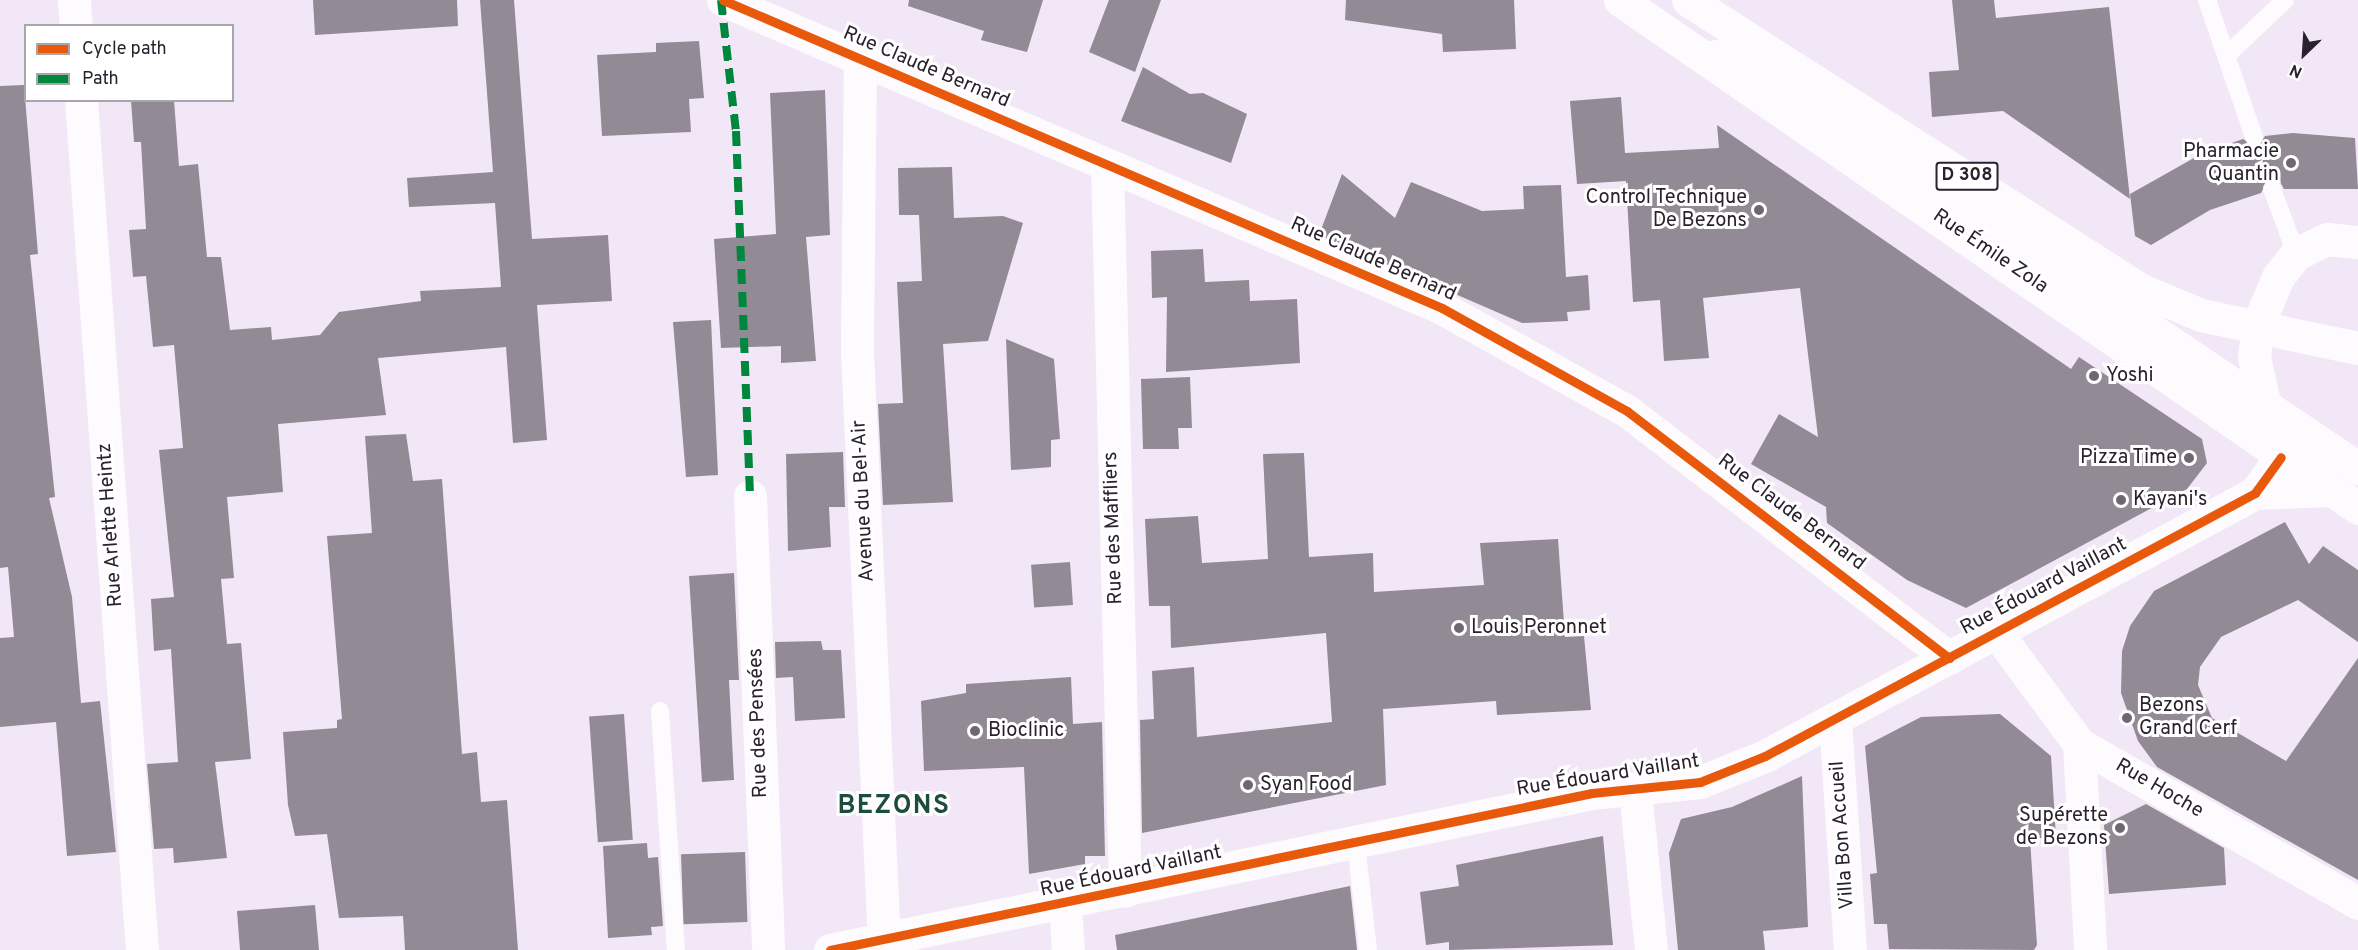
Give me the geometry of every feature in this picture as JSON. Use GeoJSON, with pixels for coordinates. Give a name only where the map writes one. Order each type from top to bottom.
{"type":"FeatureCollection","features":[{"type":"Feature","properties":{"kind":"street"},"geometry":{"type":"LineString","coordinates":[[74,0],[76,24]]}},
{"type":"Feature","properties":{"kind":"street","name":"Rue Claude Bernard"},"geometry":{"type":"LineString","coordinates":[[723,0],[1442,308],[1627,411],[1949,658]]}},
{"type":"Feature","properties":{"kind":"street","name":"Rue Émile Zola"},"geometry":{"type":"LineString","coordinates":[[1620,0],[2281,457],[2349,496]]}},
{"type":"Feature","properties":{"kind":"street","name":"D 308"},"geometry":{"type":"LineString","coordinates":[[1688,0],[2141,290],[2200,315],[2258,324],[2358,348]]}},
{"type":"Feature","properties":{"kind":"street"},"geometry":{"type":"LineString","coordinates":[[1683,43],[1791,88],[2264,404],[2350,456]]}},
{"type":"Feature","properties":{"kind":"street","name":"Avenue du Bel-Air"},"geometry":{"type":"LineString","coordinates":[[860,59],[857,351],[884,943]]}},
{"type":"Feature","properties":{"kind":"street","name":"Rue Arlette Heintz"},"geometry":{"type":"LineString","coordinates":[[81,102],[142,950]]}},
{"type":"Feature","properties":{"kind":"street","name":"Rue des Maffliers"},"geometry":{"type":"LineString","coordinates":[[1107,165],[1125,891]]}},
{"type":"Feature","properties":{"kind":"street"},"geometry":{"type":"LineString","coordinates":[[2350,456],[2281,457],[2264,404],[2254,357],[2258,324],[2278,277],[2296,254],[2327,239],[2358,242]]}},
{"type":"Feature","properties":{"kind":"street","name":"Rue Édouard Vaillant"},"geometry":{"type":"LineString","coordinates":[[830,950],[884,943],[1592,793],[1700,782],[1835,719],[2255,494],[2281,457]]}},
{"type":"Feature","properties":{"kind":"street","name":"Rue Édouard Vaillant"},"geometry":{"type":"LineString","coordinates":[[2255,494],[2349,496]]}},
{"type":"Feature","properties":{"kind":"street","name":"Rue des Pensées"},"geometry":{"type":"LineString","coordinates":[[750,496],[768,950]]}},
{"type":"Feature","properties":{"kind":"street","name":"Rue Hoche"},"geometry":{"type":"LineString","coordinates":[[1996,633],[2079,744],[2358,903]]}},
{"type":"Feature","properties":{"kind":"street","name":"Villa Bon Accueil"},"geometry":{"type":"LineString","coordinates":[[1835,719],[1850,950]]}},
{"type":"Feature","properties":{"kind":"street"},"geometry":{"type":"LineString","coordinates":[[2079,744],[2090,950]]}},
{"type":"Feature","properties":{"kind":"street"},"geometry":{"type":"LineString","coordinates":[[1635,790],[1651,950]]}},
{"type":"Feature","properties":{"kind":"street"},"geometry":{"type":"LineString","coordinates":[[1065,905],[1068,950]]}},
{"type":"Feature","properties":{"kind":"lane"},"geometry":{"type":"LineString","coordinates":[[2207,0],[2254,137]]}},
{"type":"Feature","properties":{"kind":"lane"},"geometry":{"type":"LineString","coordinates":[[2226,56],[2285,0]]}},
{"type":"Feature","properties":{"kind":"lane"},"geometry":{"type":"LineString","coordinates":[[2272,189],[2296,254]]}},
{"type":"Feature","properties":{"kind":"lane"},"geometry":{"type":"LineString","coordinates":[[660,711],[676,950]]}},
{"type":"Feature","properties":{"kind":"lane"},"geometry":{"type":"LineString","coordinates":[[1356,843],[1368,950]]}},
{"type":"Feature","properties":{"kind":"building"},"geometry":{"type":"Polygon","coordinates":[[[313,0],[457,0],[458,26],[315,35],[313,0]]]}},
{"type":"Feature","properties":{"kind":"building"},"geometry":{"type":"Polygon","coordinates":[[[480,0],[514,0],[532,239],[608,235],[612,301],[537,305],[547,440],[513,443],[506,347],[378,358],[386,415],[278,424],[283,492],[227,497],[234,578],[221,579],[227,644],[241,643],[251,759],[215,762],[227,858],[174,863],[173,848],[154,849],[147,764],[178,762],[171,649],[154,651],[151,599],[174,597],[159,450],[183,448],[174,345],[153,347],[146,276],[133,277],[129,230],[146,229],[141,142],[134,142],[131,102],[174,102],[179,166],[198,164],[207,257],[221,257],[230,330],[271,327],[272,340],[320,335],[339,312],[421,301],[420,291],[501,287],[495,203],[409,207],[407,178],[493,172],[480,0]]]}},
{"type":"Feature","properties":{"kind":"building"},"geometry":{"type":"Polygon","coordinates":[[[909,0],[1043,0],[1027,52],[981,40],[984,31],[908,6],[909,0]]]}},
{"type":"Feature","properties":{"kind":"building"},"geometry":{"type":"Polygon","coordinates":[[[1109,0],[1161,0],[1135,72],[1089,52],[1109,0]]]}},
{"type":"Feature","properties":{"kind":"building"},"geometry":{"type":"Polygon","coordinates":[[[1346,0],[1514,0],[1516,49],[1443,52],[1442,34],[1345,20],[1346,0]]]}},
{"type":"Feature","properties":{"kind":"building"},"geometry":{"type":"Polygon","coordinates":[[[1952,0],[1994,0],[1996,18],[2109,7],[2130,199],[2003,111],[1932,117],[1929,72],[1959,70],[1952,0]]]}},
{"type":"Feature","properties":{"kind":"building"},"geometry":{"type":"Polygon","coordinates":[[[699,41],[704,98],[689,99],[691,132],[602,136],[597,55],[656,52],[656,43],[699,41]]]}},
{"type":"Feature","properties":{"kind":"building"},"geometry":{"type":"Polygon","coordinates":[[[1143,67],[1190,94],[1203,93],[1247,114],[1231,163],[1121,121],[1143,67]]]}},
{"type":"Feature","properties":{"kind":"building"},"geometry":{"type":"Polygon","coordinates":[[[24,85],[38,254],[30,255],[55,497],[49,498],[72,597],[81,703],[100,701],[116,852],[67,856],[56,722],[0,727],[0,638],[14,637],[8,567],[0,568],[0,86],[24,85]]]}},
{"type":"Feature","properties":{"kind":"building"},"geometry":{"type":"Polygon","coordinates":[[[825,90],[830,235],[806,237],[816,361],[781,363],[781,346],[721,348],[714,239],[776,234],[770,93],[825,90]]]}},
{"type":"Feature","properties":{"kind":"building"},"geometry":{"type":"Polygon","coordinates":[[[1621,97],[1625,153],[1719,148],[1717,125],[2071,369],[2079,357],[2202,439],[2207,463],[2187,489],[1966,608],[1907,580],[1827,523],[1826,507],[1751,464],[1779,414],[1818,437],[1800,288],[1703,298],[1709,358],[1664,361],[1660,300],[1633,302],[1626,181],[1577,184],[1570,101],[1621,97]]]}},
{"type":"Feature","properties":{"kind":"building"},"geometry":{"type":"Polygon","coordinates":[[[2293,133],[2355,138],[2358,189],[2284,189],[2279,180],[2269,178],[2261,193],[2210,210],[2151,245],[2135,236],[2130,194],[2201,154],[2243,139],[2257,148],[2265,136],[2293,133]]]}},
{"type":"Feature","properties":{"kind":"building"},"geometry":{"type":"Polygon","coordinates":[[[952,167],[954,218],[1003,216],[1023,223],[988,341],[943,344],[953,502],[883,505],[878,404],[903,403],[897,282],[922,281],[919,215],[899,215],[898,168],[952,167]]]}},
{"type":"Feature","properties":{"kind":"building"},"geometry":{"type":"Polygon","coordinates":[[[1342,174],[1395,218],[1411,182],[1482,211],[1524,209],[1523,186],[1561,185],[1566,277],[1588,275],[1590,310],[1567,312],[1568,321],[1522,323],[1319,235],[1342,174]]]}},
{"type":"Feature","properties":{"kind":"building"},"geometry":{"type":"Polygon","coordinates":[[[1203,249],[1205,282],[1249,280],[1250,301],[1297,299],[1300,363],[1166,372],[1167,297],[1152,298],[1151,251],[1203,249]]]}},
{"type":"Feature","properties":{"kind":"building"},"geometry":{"type":"Polygon","coordinates":[[[711,320],[718,475],[686,477],[673,322],[711,320]]]}},
{"type":"Feature","properties":{"kind":"building"},"geometry":{"type":"Polygon","coordinates":[[[1006,339],[1054,359],[1060,439],[1051,440],[1051,467],[1011,470],[1006,339]]]}},
{"type":"Feature","properties":{"kind":"building"},"geometry":{"type":"Polygon","coordinates":[[[1190,377],[1192,428],[1178,428],[1179,449],[1143,449],[1141,379],[1190,377]]]}},
{"type":"Feature","properties":{"kind":"building"},"geometry":{"type":"Polygon","coordinates":[[[406,434],[413,481],[442,479],[462,754],[477,752],[481,802],[507,800],[518,950],[405,950],[403,916],[339,918],[327,834],[295,836],[288,805],[283,732],[337,728],[337,720],[342,719],[327,536],[372,533],[365,436],[406,434]]]}},
{"type":"Feature","properties":{"kind":"building"},"geometry":{"type":"Polygon","coordinates":[[[843,452],[845,507],[829,507],[831,547],[788,551],[786,454],[843,452]]]}},
{"type":"Feature","properties":{"kind":"building"},"geometry":{"type":"Polygon","coordinates":[[[1304,453],[1309,557],[1373,553],[1374,592],[1484,585],[1480,543],[1558,539],[1565,637],[1584,636],[1591,710],[1497,715],[1496,701],[1383,709],[1386,785],[1142,833],[1140,720],[1154,719],[1152,671],[1194,667],[1197,737],[1332,722],[1326,633],[1171,648],[1170,606],[1149,606],[1145,519],[1198,516],[1202,563],[1268,559],[1263,454],[1304,453]]]}},
{"type":"Feature","properties":{"kind":"building"},"geometry":{"type":"Polygon","coordinates":[[[2285,522],[2309,564],[2323,546],[2358,570],[2358,642],[2298,600],[2221,637],[2200,667],[2198,685],[2212,718],[2286,761],[2358,658],[2358,880],[2157,767],[2138,741],[2121,693],[2122,651],[2130,626],[2154,591],[2285,522]]]}},
{"type":"Feature","properties":{"kind":"building"},"geometry":{"type":"Polygon","coordinates":[[[1070,562],[1073,605],[1034,608],[1031,565],[1070,562]]]}},
{"type":"Feature","properties":{"kind":"building"},"geometry":{"type":"Polygon","coordinates":[[[734,573],[739,680],[729,680],[734,780],[702,782],[689,576],[734,573]]]}},
{"type":"Feature","properties":{"kind":"building"},"geometry":{"type":"Polygon","coordinates":[[[821,641],[823,650],[841,650],[845,718],[795,721],[793,677],[776,678],[775,642],[821,641]]]}},
{"type":"Feature","properties":{"kind":"building"},"geometry":{"type":"Polygon","coordinates":[[[1071,677],[1073,724],[1102,722],[1105,856],[1085,856],[1085,864],[1029,874],[1024,767],[924,771],[921,701],[966,693],[966,684],[1071,677]]]}},
{"type":"Feature","properties":{"kind":"building"},"geometry":{"type":"Polygon","coordinates":[[[624,714],[633,840],[598,842],[589,716],[624,714]]]}},
{"type":"Feature","properties":{"kind":"building"},"geometry":{"type":"Polygon","coordinates":[[[2000,714],[2051,756],[2056,837],[2030,839],[2037,945],[2034,950],[1889,949],[1887,924],[1874,924],[1870,874],[1877,873],[1865,746],[1921,717],[2000,714]]]}},
{"type":"Feature","properties":{"kind":"building"},"geometry":{"type":"Polygon","coordinates":[[[1802,776],[1808,927],[1763,931],[1765,950],[1678,950],[1669,853],[1681,819],[1732,807],[1802,776]]]}},
{"type":"Feature","properties":{"kind":"building"},"geometry":{"type":"Polygon","coordinates":[[[2146,804],[2224,848],[2226,885],[2109,894],[2104,825],[2146,804]]]}},
{"type":"Feature","properties":{"kind":"building"},"geometry":{"type":"Polygon","coordinates":[[[1603,836],[1613,945],[1449,950],[1449,942],[1426,945],[1420,892],[1459,886],[1456,865],[1603,836]]]}},
{"type":"Feature","properties":{"kind":"building"},"geometry":{"type":"Polygon","coordinates":[[[647,843],[648,858],[658,857],[663,926],[651,927],[652,935],[608,938],[603,846],[647,843]]]}},
{"type":"Feature","properties":{"kind":"building"},"geometry":{"type":"Polygon","coordinates":[[[745,852],[747,922],[683,924],[681,854],[745,852]]]}},
{"type":"Feature","properties":{"kind":"building"},"geometry":{"type":"Polygon","coordinates":[[[1350,886],[1357,950],[1117,950],[1115,935],[1350,886]]]}},
{"type":"Feature","properties":{"kind":"building"},"geometry":{"type":"Polygon","coordinates":[[[315,905],[319,950],[240,950],[237,911],[315,905]]]}},
{"type":"Feature","properties":{"kind":"marked path"},"geometry":{"type":"LineString","coordinates":[[721,0],[736,131],[750,496]]}},
{"type":"Feature","properties":{"kind":"cycle path"},"geometry":{"type":"LineString","coordinates":[[723,0],[1442,308],[1627,411],[1949,658]]}},
{"type":"Feature","properties":{"kind":"cycle path"},"geometry":{"type":"LineString","coordinates":[[830,950],[1592,793],[1700,782],[1765,756],[2255,493],[2281,457]]}},
{"type":"Feature","properties":{"kind":"place","name":"Pharmacie Quantin"},"geometry":{"type":"Point","coordinates":[2291,163]}},
{"type":"Feature","properties":{"kind":"place","name":"Control Technique De Bezons"},"geometry":{"type":"Point","coordinates":[1759,210]}},
{"type":"Feature","properties":{"kind":"place","name":"Yoshi"},"geometry":{"type":"Point","coordinates":[2094,376]}},
{"type":"Feature","properties":{"kind":"place","name":"Pizza Time"},"geometry":{"type":"Point","coordinates":[2189,458]}},
{"type":"Feature","properties":{"kind":"place","name":"Kayani's"},"geometry":{"type":"Point","coordinates":[2121,500]}},
{"type":"Feature","properties":{"kind":"place","name":"Louis Peronnet"},"geometry":{"type":"Point","coordinates":[1459,628]}},
{"type":"Feature","properties":{"kind":"place","name":"Bezons Grand Cerf"},"geometry":{"type":"Point","coordinates":[2127,718]}},
{"type":"Feature","properties":{"kind":"place","name":"Bioclinic"},"geometry":{"type":"Point","coordinates":[975,731]}},
{"type":"Feature","properties":{"kind":"place","name":"Syan Food"},"geometry":{"type":"Point","coordinates":[1248,785]}},
{"type":"Feature","properties":{"kind":"place","name":"Supérette de Bezons"},"geometry":{"type":"Point","coordinates":[2120,828]}},
{"type":"Feature","properties":{"kind":"district","name":"BEZONS"},"geometry":{"type":"Point","coordinates":[894,807]}}]}
